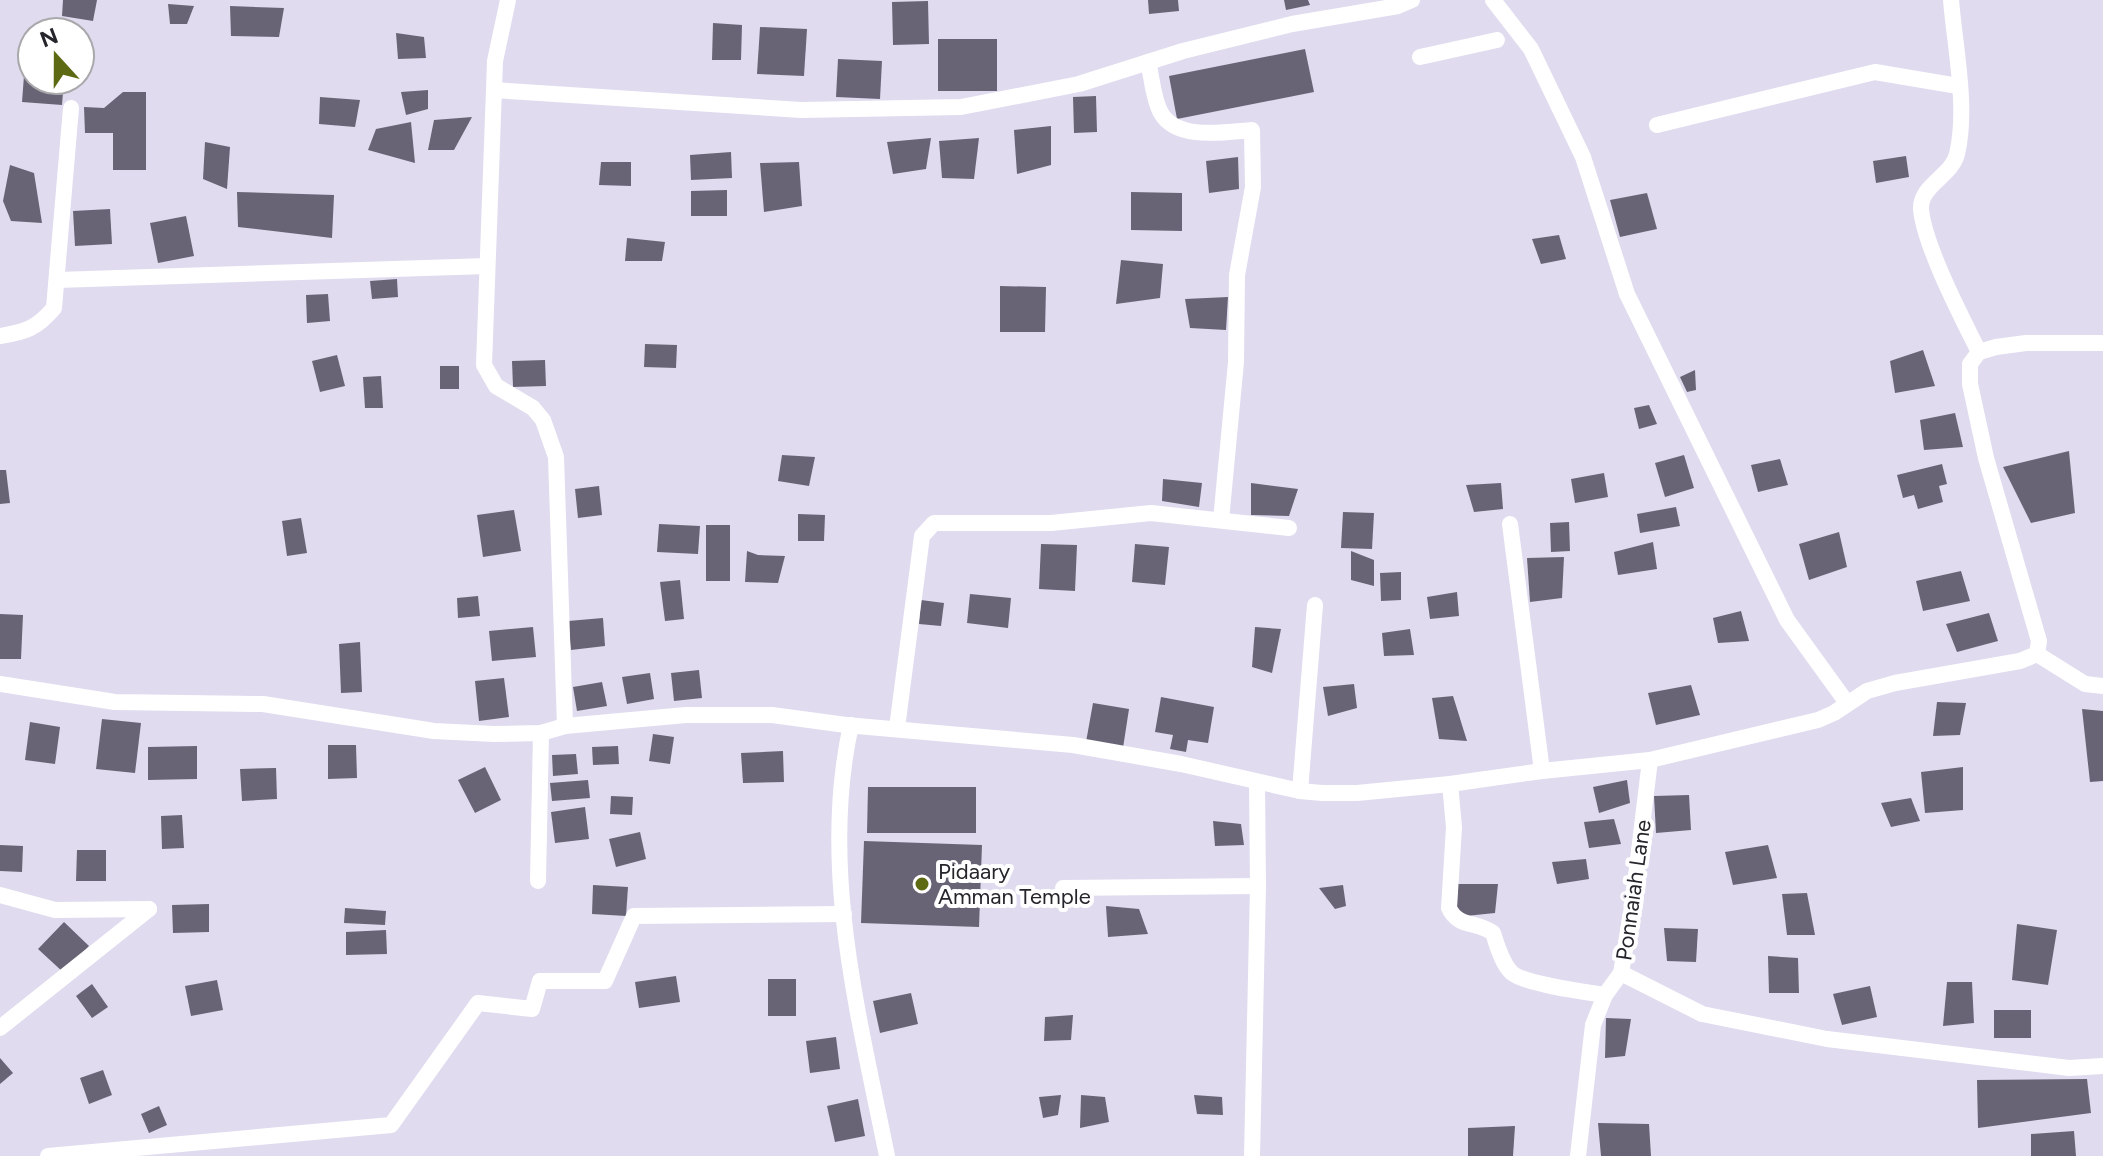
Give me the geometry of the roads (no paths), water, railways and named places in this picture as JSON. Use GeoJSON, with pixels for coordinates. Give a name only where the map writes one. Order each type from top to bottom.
{"type":"FeatureCollection","features":[{"type":"Feature","properties":{"kind":"street"},"geometry":{"type":"LineString","coordinates":[[508,0],[495,61],[484,365],[496,386],[533,408],[543,420],[556,457],[565,726]]}},
{"type":"Feature","properties":{"kind":"street"},"geometry":{"type":"LineString","coordinates":[[494,90],[801,110],[961,107],[1079,84],[1148,62],[1292,24],[1358,15],[1412,0]]}},
{"type":"Feature","properties":{"kind":"street"},"geometry":{"type":"LineString","coordinates":[[1493,0],[1531,49],[1583,157],[1627,294],[1787,620],[1847,703]]}},
{"type":"Feature","properties":{"kind":"street"},"geometry":{"type":"LineString","coordinates":[[1951,0],[1962,131],[1955,159],[1948,172],[1935,181],[1921,207],[1930,242],[1979,352]]}},
{"type":"Feature","properties":{"kind":"street"},"geometry":{"type":"LineString","coordinates":[[1420,57],[1497,40]]}},
{"type":"Feature","properties":{"kind":"street"},"geometry":{"type":"LineString","coordinates":[[1148,62],[1160,112],[1169,122],[1199,134],[1252,130],[1253,187],[1237,275],[1236,362],[1221,520]]}},
{"type":"Feature","properties":{"kind":"street"},"geometry":{"type":"LineString","coordinates":[[1657,125],[1875,72],[1958,86]]}},
{"type":"Feature","properties":{"kind":"street"},"geometry":{"type":"LineString","coordinates":[[0,336],[41,324],[54,308],[71,108]]}},
{"type":"Feature","properties":{"kind":"street"},"geometry":{"type":"LineString","coordinates":[[57,280],[487,266]]}},
{"type":"Feature","properties":{"kind":"street"},"geometry":{"type":"LineString","coordinates":[[2037,654],[2039,641],[1986,458],[1970,384],[1970,364],[1979,352],[2026,343],[2103,343]]}},
{"type":"Feature","properties":{"kind":"street"},"geometry":{"type":"LineString","coordinates":[[897,728],[922,536],[934,523],[1051,523],[1151,513],[1289,528]]}},
{"type":"Feature","properties":{"kind":"street"},"geometry":{"type":"LineString","coordinates":[[1510,524],[1542,771]]}},
{"type":"Feature","properties":{"kind":"street"},"geometry":{"type":"LineString","coordinates":[[1300,791],[1315,605]]}},
{"type":"Feature","properties":{"kind":"street"},"geometry":{"type":"LineString","coordinates":[[0,684],[115,702],[263,704],[434,731],[494,734],[541,733],[565,726],[686,715],[757,715],[1124,753],[1300,791],[1357,793],[1650,760],[1818,720],[1867,691],[1895,683],[2020,661],[2037,654]]}},
{"type":"Feature","properties":{"kind":"street"},"geometry":{"type":"LineString","coordinates":[[2037,654],[2085,684],[2103,686]]}},
{"type":"Feature","properties":{"kind":"street"},"geometry":{"type":"LineString","coordinates":[[851,725],[842,766],[844,914],[848,960],[887,1156]]}},
{"type":"Feature","properties":{"kind":"street"},"geometry":{"type":"LineString","coordinates":[[538,881],[541,733]]}},
{"type":"Feature","properties":{"kind":"street","name":"Ponnaiah Lane"},"geometry":{"type":"LineString","coordinates":[[1578,1156],[1593,1025],[1605,995],[1621,973],[1650,760]]}},
{"type":"Feature","properties":{"kind":"street"},"geometry":{"type":"LineString","coordinates":[[1252,1156],[1257,782]]}},
{"type":"Feature","properties":{"kind":"street"},"geometry":{"type":"LineString","coordinates":[[1450,784],[1454,827],[1451,913],[1463,923],[1493,933],[1512,973],[1537,982],[1605,995]]}},
{"type":"Feature","properties":{"kind":"street"},"geometry":{"type":"LineString","coordinates":[[1063,888],[1258,886]]}},
{"type":"Feature","properties":{"kind":"street"},"geometry":{"type":"LineString","coordinates":[[0,895],[55,910],[149,909],[0,1028]]}},
{"type":"Feature","properties":{"kind":"street"},"geometry":{"type":"LineString","coordinates":[[48,1156],[391,1125],[478,1003],[532,1009],[540,981],[605,981],[634,916],[844,914]]}},
{"type":"Feature","properties":{"kind":"street"},"geometry":{"type":"LineString","coordinates":[[1621,973],[1702,1014],[1812,1036],[2069,1068],[2103,1066]]}},
{"type":"Feature","properties":{"kind":"place","name":"Pidaary Amman Temple"},"geometry":{"type":"Point","coordinates":[922,884]}}]}
